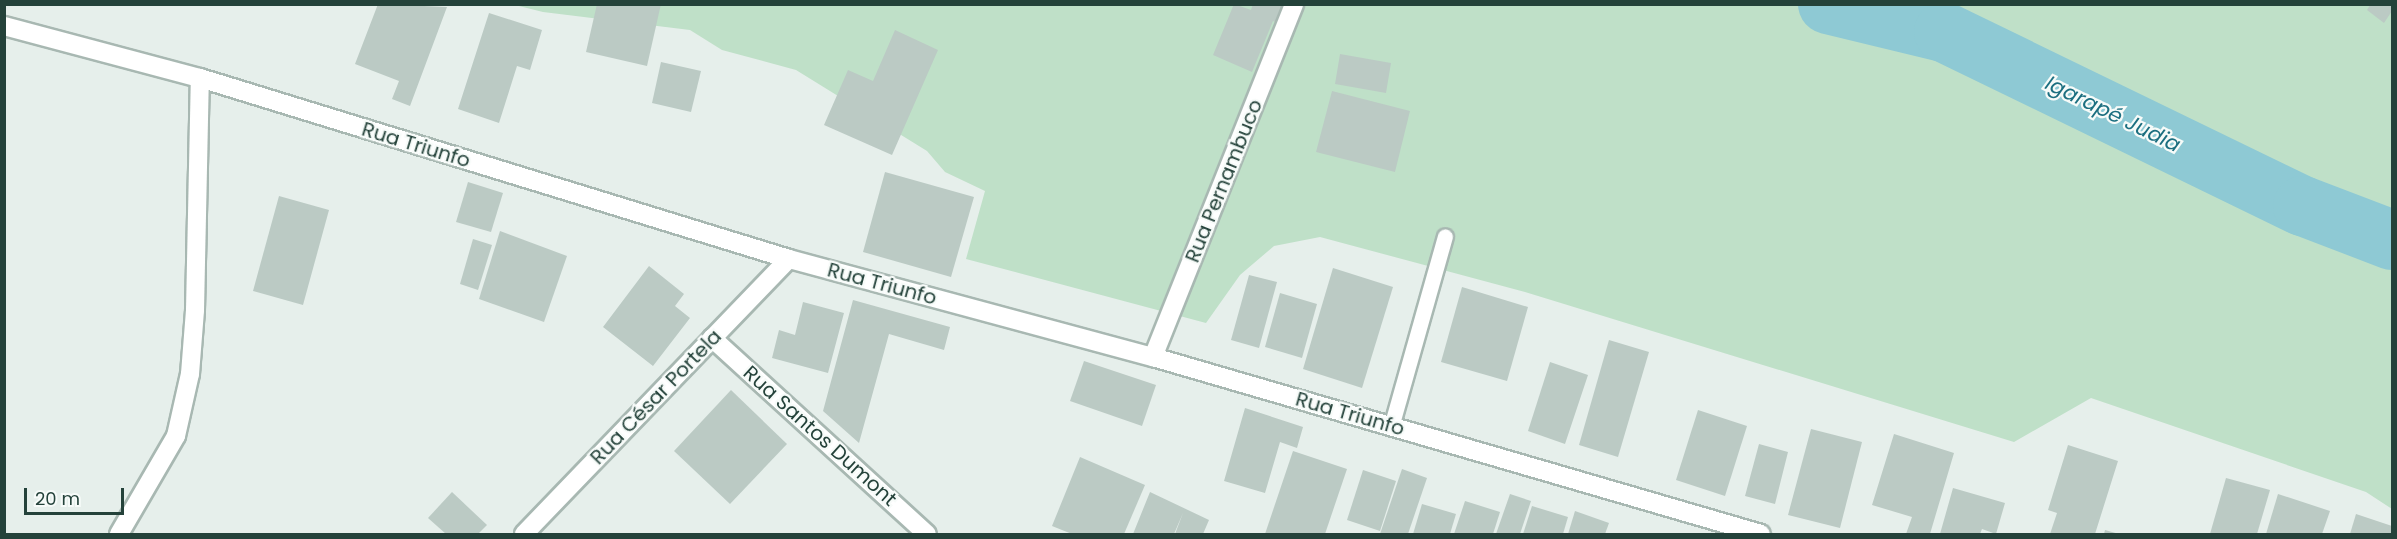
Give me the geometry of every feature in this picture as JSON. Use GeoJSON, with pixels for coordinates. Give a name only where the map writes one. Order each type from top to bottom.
{"type":"FeatureCollection","features":[{"type":"Feature","properties":{"kind":"street","name":"Rua Pernambuco"},"geometry":{"type":"LineString","coordinates":[[1153,357],[1294,4]]}},
{"type":"Feature","properties":{"kind":"street","name":"Rua Triunfo"},"geometry":{"type":"LineString","coordinates":[[4,26],[200,78],[789,259],[1153,357],[1761,534]]}},
{"type":"Feature","properties":{"kind":"street"},"geometry":{"type":"LineString","coordinates":[[119,534],[176,436],[190,374],[195,310],[200,78]]}},
{"type":"Feature","properties":{"kind":"street","name":"Rua César Portela"},"geometry":{"type":"LineString","coordinates":[[524,534],[789,259]]}},
{"type":"Feature","properties":{"kind":"street","name":"Rua Santos Dumont"},"geometry":{"type":"LineString","coordinates":[[712,339],[927,534]]}},
{"type":"Feature","properties":{"kind":"lane"},"geometry":{"type":"LineString","coordinates":[[1391,426],[1445,236]]}},
{"type":"Feature","properties":{"kind":"green space"},"geometry":{"type":"Polygon","coordinates":[[[515,5],[2392,5],[2392,509],[2366,492],[2091,398],[2014,442],[1525,292],[1320,237],[1274,246],[1240,275],[1206,323],[966,259],[985,191],[945,172],[927,151],[796,70],[722,50],[690,30],[543,12],[515,5]]]}},
{"type":"Feature","properties":{"kind":"building"},"geometry":{"type":"Polygon","coordinates":[[[378,4],[447,7],[410,106],[392,99],[399,81],[355,64],[378,4]]]}},
{"type":"Feature","properties":{"kind":"building"},"geometry":{"type":"Polygon","coordinates":[[[597,4],[661,4],[647,66],[586,52],[597,4]]]}},
{"type":"Feature","properties":{"kind":"building"},"geometry":{"type":"Polygon","coordinates":[[[1234,4],[1251,10],[1253,4],[1285,4],[1277,23],[1273,21],[1252,72],[1213,55],[1234,4]]]}},
{"type":"Feature","properties":{"kind":"building"},"geometry":{"type":"Polygon","coordinates":[[[2370,5],[2392,5],[2392,11],[2384,23],[2367,10],[2370,5]]]}},
{"type":"Feature","properties":{"kind":"building"},"geometry":{"type":"Polygon","coordinates":[[[489,13],[542,30],[530,70],[517,66],[499,123],[458,109],[489,13]]]}},
{"type":"Feature","properties":{"kind":"building"},"geometry":{"type":"Polygon","coordinates":[[[895,30],[938,50],[892,155],[824,125],[848,70],[873,81],[895,30]]]}},
{"type":"Feature","properties":{"kind":"building"},"geometry":{"type":"Polygon","coordinates":[[[1340,54],[1391,63],[1386,93],[1335,84],[1340,54]]]}},
{"type":"Feature","properties":{"kind":"building"},"geometry":{"type":"Polygon","coordinates":[[[661,62],[701,71],[691,112],[652,103],[661,62]]]}},
{"type":"Feature","properties":{"kind":"building"},"geometry":{"type":"Polygon","coordinates":[[[1332,91],[1410,111],[1395,172],[1316,152],[1332,91]]]}},
{"type":"Feature","properties":{"kind":"building"},"geometry":{"type":"Polygon","coordinates":[[[885,172],[974,197],[951,277],[863,252],[885,172]]]}},
{"type":"Feature","properties":{"kind":"building"},"geometry":{"type":"Polygon","coordinates":[[[468,182],[503,193],[491,232],[456,222],[468,182]]]}},
{"type":"Feature","properties":{"kind":"building"},"geometry":{"type":"Polygon","coordinates":[[[279,196],[329,210],[303,305],[253,291],[279,196]]]}},
{"type":"Feature","properties":{"kind":"building"},"geometry":{"type":"Polygon","coordinates":[[[500,231],[567,256],[544,322],[479,299],[500,231]]]}},
{"type":"Feature","properties":{"kind":"building"},"geometry":{"type":"Polygon","coordinates":[[[473,239],[492,245],[478,290],[460,284],[473,239]]]}},
{"type":"Feature","properties":{"kind":"building"},"geometry":{"type":"Polygon","coordinates":[[[649,266],[684,294],[675,306],[690,318],[653,366],[603,327],[649,266]]]}},
{"type":"Feature","properties":{"kind":"building"},"geometry":{"type":"Polygon","coordinates":[[[1333,268],[1393,287],[1362,388],[1303,369],[1333,268]]]}},
{"type":"Feature","properties":{"kind":"building"},"geometry":{"type":"Polygon","coordinates":[[[1249,275],[1277,282],[1259,348],[1231,340],[1249,275]]]}},
{"type":"Feature","properties":{"kind":"building"},"geometry":{"type":"Polygon","coordinates":[[[1462,287],[1528,307],[1507,381],[1441,362],[1462,287]]]}},
{"type":"Feature","properties":{"kind":"building"},"geometry":{"type":"Polygon","coordinates":[[[1280,293],[1317,304],[1302,358],[1265,347],[1280,293]]]}},
{"type":"Feature","properties":{"kind":"building"},"geometry":{"type":"Polygon","coordinates":[[[853,300],[950,327],[944,350],[889,334],[859,443],[823,411],[853,300]]]}},
{"type":"Feature","properties":{"kind":"building"},"geometry":{"type":"Polygon","coordinates":[[[803,302],[844,313],[828,373],[772,358],[779,330],[795,335],[803,302]]]}},
{"type":"Feature","properties":{"kind":"building"},"geometry":{"type":"Polygon","coordinates":[[[1609,340],[1649,352],[1618,457],[1579,445],[1609,340]]]}},
{"type":"Feature","properties":{"kind":"building"},"geometry":{"type":"Polygon","coordinates":[[[1084,361],[1156,385],[1142,426],[1070,401],[1084,361]]]}},
{"type":"Feature","properties":{"kind":"building"},"geometry":{"type":"Polygon","coordinates":[[[1550,362],[1588,375],[1565,444],[1528,431],[1550,362]]]}},
{"type":"Feature","properties":{"kind":"building"},"geometry":{"type":"Polygon","coordinates":[[[731,390],[787,444],[730,504],[674,451],[731,390]]]}},
{"type":"Feature","properties":{"kind":"building"},"geometry":{"type":"Polygon","coordinates":[[[1245,408],[1303,427],[1297,448],[1280,442],[1265,493],[1224,481],[1245,408]]]}},
{"type":"Feature","properties":{"kind":"building"},"geometry":{"type":"Polygon","coordinates":[[[1698,410],[1747,426],[1725,496],[1676,480],[1698,410]]]}},
{"type":"Feature","properties":{"kind":"building"},"geometry":{"type":"Polygon","coordinates":[[[1811,429],[1862,442],[1840,528],[1788,515],[1811,429]]]}},
{"type":"Feature","properties":{"kind":"building"},"geometry":{"type":"Polygon","coordinates":[[[1894,434],[1954,453],[1930,534],[1906,534],[1912,517],[1872,505],[1894,434]]]}},
{"type":"Feature","properties":{"kind":"building"},"geometry":{"type":"Polygon","coordinates":[[[1759,444],[1788,452],[1775,504],[1745,496],[1759,444]]]}},
{"type":"Feature","properties":{"kind":"building"},"geometry":{"type":"Polygon","coordinates":[[[2068,445],[2118,461],[2095,534],[2050,534],[2057,513],[2048,510],[2068,445]]]}},
{"type":"Feature","properties":{"kind":"building"},"geometry":{"type":"Polygon","coordinates":[[[1293,451],[1347,469],[1325,534],[1265,534],[1293,451]]]}},
{"type":"Feature","properties":{"kind":"building"},"geometry":{"type":"Polygon","coordinates":[[[1080,457],[1145,485],[1124,534],[1072,534],[1052,526],[1080,457]]]}},
{"type":"Feature","properties":{"kind":"building"},"geometry":{"type":"Polygon","coordinates":[[[1402,469],[1427,478],[1408,534],[1380,534],[1402,469]]]}},
{"type":"Feature","properties":{"kind":"building"},"geometry":{"type":"Polygon","coordinates":[[[1363,470],[1396,481],[1380,531],[1347,520],[1363,470]]]}},
{"type":"Feature","properties":{"kind":"building"},"geometry":{"type":"Polygon","coordinates":[[[2226,478],[2270,490],[2257,534],[2210,534],[2226,478]]]}},
{"type":"Feature","properties":{"kind":"building"},"geometry":{"type":"Polygon","coordinates":[[[1953,488],[2005,503],[1996,534],[1982,529],[1980,534],[1940,534],[1953,488]]]}},
{"type":"Feature","properties":{"kind":"building"},"geometry":{"type":"Polygon","coordinates":[[[452,492],[487,525],[478,534],[446,534],[428,518],[452,492]]]}},
{"type":"Feature","properties":{"kind":"building"},"geometry":{"type":"Polygon","coordinates":[[[1150,492],[1209,520],[1203,534],[1175,534],[1183,513],[1174,534],[1133,534],[1150,492]]]}},
{"type":"Feature","properties":{"kind":"building"},"geometry":{"type":"Polygon","coordinates":[[[1510,494],[1531,501],[1520,534],[1496,534],[1510,494]]]}},
{"type":"Feature","properties":{"kind":"building"},"geometry":{"type":"Polygon","coordinates":[[[2278,494],[2330,511],[2322,534],[2266,534],[2278,494]]]}},
{"type":"Feature","properties":{"kind":"building"},"geometry":{"type":"Polygon","coordinates":[[[1465,501],[1500,512],[1493,534],[1454,534],[1465,501]]]}},
{"type":"Feature","properties":{"kind":"building"},"geometry":{"type":"Polygon","coordinates":[[[1422,504],[1456,514],[1450,534],[1413,534],[1422,504]]]}},
{"type":"Feature","properties":{"kind":"building"},"geometry":{"type":"Polygon","coordinates":[[[1532,506],[1568,517],[1563,534],[1523,534],[1532,506]]]}},
{"type":"Feature","properties":{"kind":"building"},"geometry":{"type":"Polygon","coordinates":[[[1575,511],[1609,523],[1605,534],[1568,534],[1575,511]]]}},
{"type":"Feature","properties":{"kind":"building"},"geometry":{"type":"Polygon","coordinates":[[[2356,514],[2392,526],[2392,534],[2350,534],[2356,514]]]}},
{"type":"Feature","properties":{"kind":"building"},"geometry":{"type":"Polygon","coordinates":[[[2105,530],[2119,534],[2104,534],[2105,530]]]}},
{"type":"Feature","properties":{"kind":"waterway","name":"Igarapé Judia"},"geometry":{"type":"LineString","coordinates":[[1828,4],[1944,32],[2303,206],[2392,240]]}}]}
